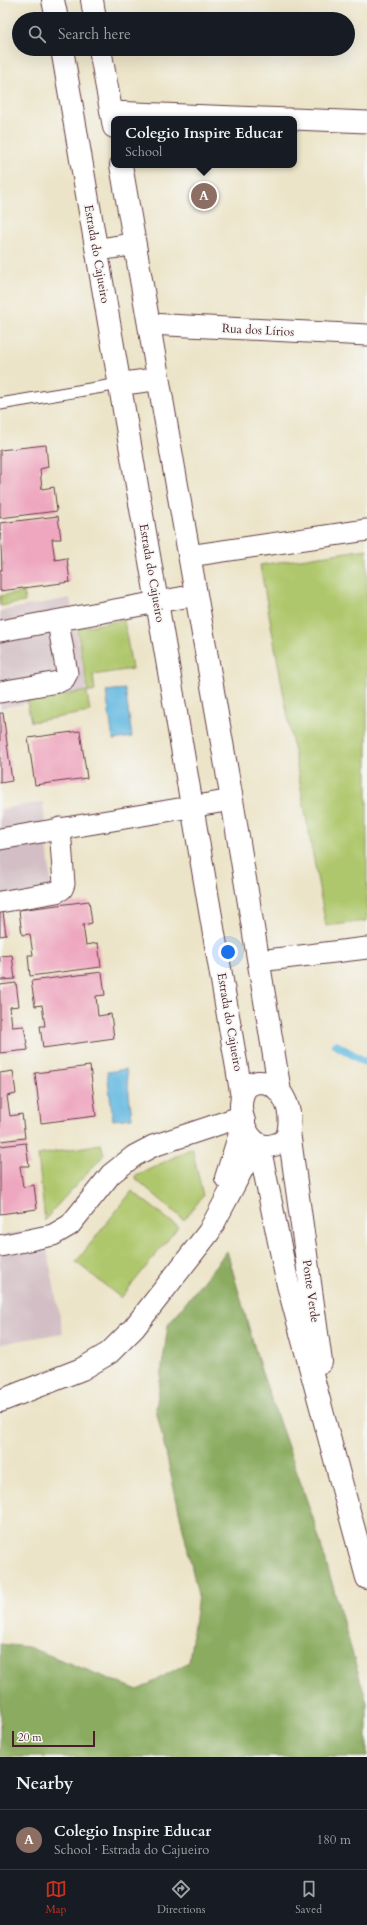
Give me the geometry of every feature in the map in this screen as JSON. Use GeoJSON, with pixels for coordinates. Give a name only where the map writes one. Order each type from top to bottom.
{"type":"FeatureCollection","features":[{"type":"Feature","properties":{"kind":"main road"},"geometry":{"type":"LineString","coordinates":[[53,0],[56,12]]}},
{"type":"Feature","properties":{"kind":"main road"},"geometry":{"type":"LineString","coordinates":[[92,0],[94,12]]}},
{"type":"Feature","properties":{"kind":"main road","name":"Estrada do Cajueiro"},"geometry":{"type":"LineString","coordinates":[[63,56],[193,806],[243,1112],[209,1232]]}},
{"type":"Feature","properties":{"kind":"main road"},"geometry":{"type":"LineString","coordinates":[[101,56],[112,116]]}},
{"type":"Feature","properties":{"kind":"main road"},"geometry":{"type":"LineString","coordinates":[[121,168],[232,800],[280,1092],[288,1112],[289,1132],[282,1142],[268,1147],[258,1144],[246,1130],[243,1112],[246,1088],[258,1082],[269,1082],[280,1092]]}},
{"type":"Feature","properties":{"kind":"main road"},"geometry":{"type":"LineString","coordinates":[[96,250],[134,244]]}},
{"type":"Feature","properties":{"kind":"main road"},"geometry":{"type":"LineString","coordinates":[[120,384],[158,379]]}},
{"type":"Feature","properties":{"kind":"main road","name":"Ponte Verde"},"geometry":{"type":"LineString","coordinates":[[289,1132],[333,1451]]}},
{"type":"Feature","properties":{"kind":"main road","name":"Estrada do Cajueiro"},"geometry":{"type":"LineString","coordinates":[[0,1400],[82,1369],[109,1353],[134,1328],[209,1232],[258,1144]]}},
{"type":"Feature","properties":{"kind":"main road","name":"Ponte Verde"},"geometry":{"type":"LineString","coordinates":[[258,1144],[288,1284],[367,1578]]}},
{"type":"Feature","properties":{"kind":"street"},"geometry":{"type":"LineString","coordinates":[[297,119],[367,122]]}},
{"type":"Feature","properties":{"kind":"street","name":"Rua dos Lírios"},"geometry":{"type":"LineString","coordinates":[[148,324],[367,335]]}},
{"type":"Feature","properties":{"kind":"street"},"geometry":{"type":"LineString","coordinates":[[189,556],[367,530]]}},
{"type":"Feature","properties":{"kind":"street"},"geometry":{"type":"LineString","coordinates":[[0,631],[58,622],[196,595]]}},
{"type":"Feature","properties":{"kind":"street"},"geometry":{"type":"LineString","coordinates":[[0,692],[58,682],[64,679],[67,673],[58,622]]}},
{"type":"Feature","properties":{"kind":"street"},"geometry":{"type":"LineString","coordinates":[[0,839],[232,800]]}},
{"type":"Feature","properties":{"kind":"street"},"geometry":{"type":"LineString","coordinates":[[0,902],[56,892],[62,889],[64,884],[60,828]]}},
{"type":"Feature","properties":{"kind":"street"},"geometry":{"type":"LineString","coordinates":[[258,961],[367,948]]}},
{"type":"Feature","properties":{"kind":"street"},"geometry":{"type":"LineString","coordinates":[[0,1246],[53,1235],[70,1225],[112,1174],[134,1156],[154,1146],[243,1112]]}},
{"type":"Feature","properties":{"kind":"lane"},"geometry":{"type":"LineString","coordinates":[[0,404],[120,384]]}},
{"type":"Feature","properties":{"kind":"shaded area"},"geometry":{"type":"Polygon","coordinates":[[[70,598],[87,692],[0,708],[0,611],[70,598]]]}},
{"type":"Feature","properties":{"kind":"shaded area"},"geometry":{"type":"Polygon","coordinates":[[[43,802],[52,893],[0,902],[0,809],[43,802]]]}},
{"type":"Feature","properties":{"kind":"shaded area"},"geometry":{"type":"Polygon","coordinates":[[[43,1228],[63,1333],[0,1344],[0,1236],[43,1228]]]}},
{"type":"Feature","properties":{"kind":"green space"},"geometry":{"type":"Polygon","coordinates":[[[367,549],[367,921],[326,926],[260,565],[367,549]]]}},
{"type":"Feature","properties":{"kind":"green space"},"geometry":{"type":"Polygon","coordinates":[[[24,592],[25,602],[0,606],[0,596],[24,592]]]}},
{"type":"Feature","properties":{"kind":"green space"},"geometry":{"type":"Polygon","coordinates":[[[124,620],[132,669],[93,675],[95,691],[87,693],[90,712],[31,722],[27,701],[88,691],[77,628],[124,620]]]}},
{"type":"Feature","properties":{"kind":"green space"},"geometry":{"type":"Polygon","coordinates":[[[101,1144],[104,1155],[51,1212],[45,1221],[38,1155],[101,1144]]]}},
{"type":"Feature","properties":{"kind":"green space"},"geometry":{"type":"Polygon","coordinates":[[[192,1148],[203,1196],[184,1220],[134,1177],[192,1148]]]}},
{"type":"Feature","properties":{"kind":"green space"},"geometry":{"type":"Polygon","coordinates":[[[132,1191],[178,1227],[121,1298],[76,1262],[132,1191]]]}},
{"type":"Feature","properties":{"kind":"green space"},"geometry":{"type":"Polygon","coordinates":[[[227,1251],[261,1370],[313,1518],[367,1703],[367,1757],[0,1757],[0,1644],[28,1647],[138,1690],[189,1662],[198,1595],[156,1409],[168,1325],[227,1251]]]}},
{"type":"Feature","properties":{"kind":"water"},"geometry":{"type":"Polygon","coordinates":[[[125,689],[132,737],[113,740],[106,691],[125,689]]]}},
{"type":"Feature","properties":{"kind":"water"},"geometry":{"type":"Polygon","coordinates":[[[126,1069],[132,1118],[113,1120],[107,1072],[126,1069]]]}},
{"type":"Feature","properties":{"kind":"building"},"geometry":{"type":"Polygon","coordinates":[[[46,445],[48,467],[40,469],[42,489],[54,487],[57,511],[0,518],[0,450],[46,445]]]}},
{"type":"Feature","properties":{"kind":"building"},"geometry":{"type":"Polygon","coordinates":[[[58,516],[61,539],[52,539],[55,560],[67,558],[70,582],[0,591],[0,570],[2,570],[0,523],[58,516]]]}},
{"type":"Feature","properties":{"kind":"building"},"geometry":{"type":"Polygon","coordinates":[[[0,713],[3,713],[12,781],[0,783],[0,713]]]}},
{"type":"Feature","properties":{"kind":"building"},"geometry":{"type":"Polygon","coordinates":[[[80,731],[87,778],[35,785],[28,738],[80,731]]]}},
{"type":"Feature","properties":{"kind":"building"},"geometry":{"type":"Polygon","coordinates":[[[89,901],[92,923],[83,925],[86,945],[98,943],[101,967],[30,976],[28,955],[33,955],[30,934],[22,935],[19,910],[89,901]]]}},
{"type":"Feature","properties":{"kind":"building"},"geometry":{"type":"Polygon","coordinates":[[[0,912],[3,912],[6,935],[0,936],[0,912]]]}},
{"type":"Feature","properties":{"kind":"building"},"geometry":{"type":"Polygon","coordinates":[[[12,955],[15,979],[0,980],[0,956],[12,955]]]}},
{"type":"Feature","properties":{"kind":"building"},"geometry":{"type":"Polygon","coordinates":[[[102,972],[105,995],[96,996],[98,1016],[111,1014],[114,1038],[43,1048],[40,1026],[45,1026],[42,1005],[35,1006],[31,981],[102,972]]]}},
{"type":"Feature","properties":{"kind":"building"},"geometry":{"type":"Polygon","coordinates":[[[16,983],[19,1006],[10,1007],[12,1027],[24,1026],[28,1050],[0,1053],[0,985],[16,983]]]}},
{"type":"Feature","properties":{"kind":"building"},"geometry":{"type":"Polygon","coordinates":[[[90,1066],[96,1116],[41,1123],[35,1073],[90,1066]]]}},
{"type":"Feature","properties":{"kind":"building"},"geometry":{"type":"Polygon","coordinates":[[[13,1071],[16,1094],[7,1096],[10,1116],[22,1114],[25,1138],[0,1141],[0,1073],[13,1071]]]}},
{"type":"Feature","properties":{"kind":"building"},"geometry":{"type":"Polygon","coordinates":[[[26,1143],[29,1166],[20,1166],[23,1187],[34,1185],[37,1209],[0,1214],[0,1146],[26,1143]]]}},
{"type":"Feature","properties":{"kind":"waterway"},"geometry":{"type":"LineString","coordinates":[[336,1045],[367,1063]]}},
{"type":"Feature","properties":{"kind":"place","name":"Colegio Inspire Educar"},"geometry":{"type":"Point","coordinates":[204,196]}}]}
